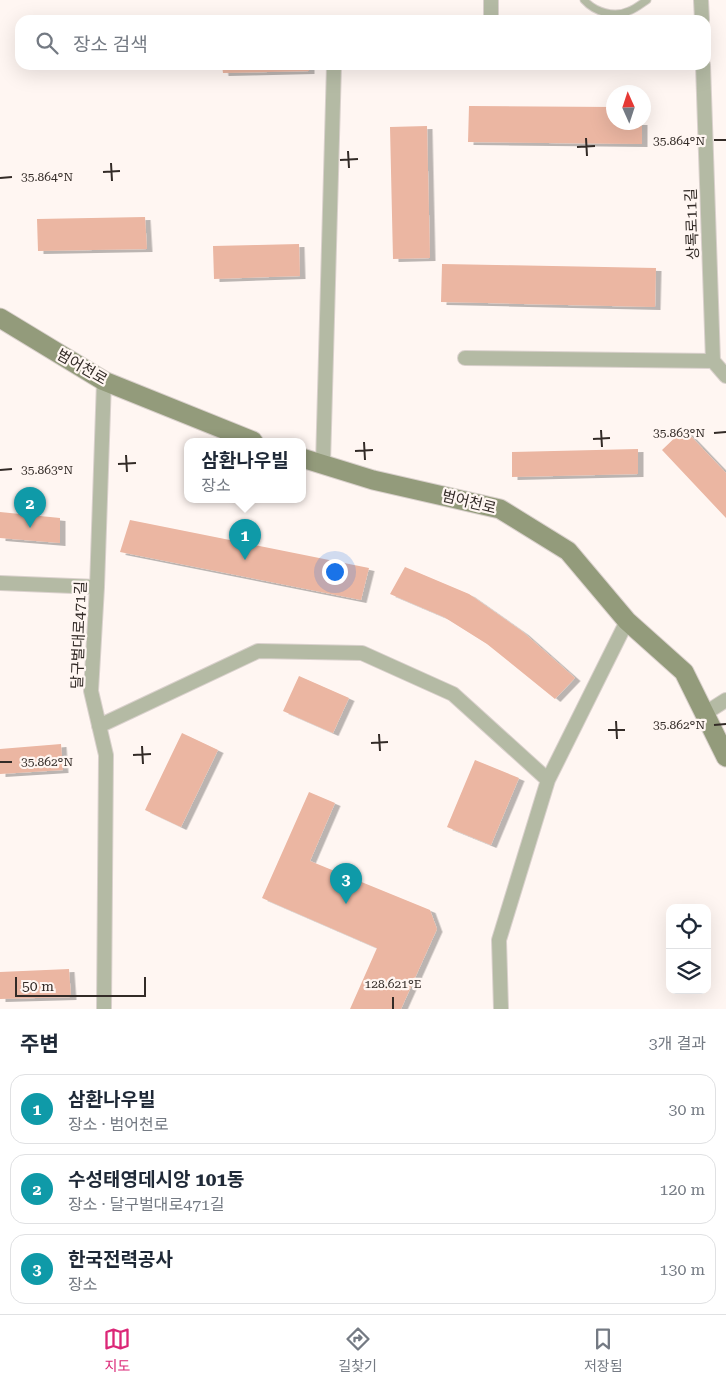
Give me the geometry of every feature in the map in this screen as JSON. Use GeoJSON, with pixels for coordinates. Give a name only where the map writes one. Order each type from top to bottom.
{"type":"FeatureCollection","features":[{"type":"Feature","properties":{"kind":"street"},"geometry":{"type":"LineString","coordinates":[[491,0],[491,15]]}},
{"type":"Feature","properties":{"kind":"street"},"geometry":{"type":"LineString","coordinates":[[701,0],[702,15]]}},
{"type":"Feature","properties":{"kind":"street"},"geometry":{"type":"LineString","coordinates":[[323,464],[334,70]]}},
{"type":"Feature","properties":{"kind":"street","name":"상록로11길"},"geometry":{"type":"LineString","coordinates":[[703,70],[713,361]]}},
{"type":"Feature","properties":{"kind":"street","name":"범어천로"},"geometry":{"type":"LineString","coordinates":[[0,318],[104,381],[246,438]]}},
{"type":"Feature","properties":{"kind":"street"},"geometry":{"type":"LineString","coordinates":[[465,358],[713,361],[726,376]]}},
{"type":"Feature","properties":{"kind":"street","name":"달구벌대로471길"},"geometry":{"type":"LineString","coordinates":[[104,381],[97,587],[91,691],[106,755],[104,1009]]}},
{"type":"Feature","properties":{"kind":"street","name":"범어천로"},"geometry":{"type":"LineString","coordinates":[[306,459],[373,480],[500,509],[568,551],[627,621],[684,672],[726,757]]}},
{"type":"Feature","properties":{"kind":"street"},"geometry":{"type":"LineString","coordinates":[[0,583],[97,587]]}},
{"type":"Feature","properties":{"kind":"street"},"geometry":{"type":"LineString","coordinates":[[502,1009],[499,940],[548,780],[627,621]]}},
{"type":"Feature","properties":{"kind":"street"},"geometry":{"type":"LineString","coordinates":[[100,726],[258,651],[362,653],[452,694],[548,780]]}},
{"type":"Feature","properties":{"kind":"street"},"geometry":{"type":"LineString","coordinates":[[704,714],[726,700]]}},
{"type":"Feature","properties":{"kind":"lane"},"geometry":{"type":"LineString","coordinates":[[584,0],[590,6],[609,14],[629,12],[647,0]]}},
{"type":"Feature","properties":{"kind":"building"},"geometry":{"type":"Polygon","coordinates":[[[223,70],[309,70],[309,71],[223,73],[223,70]]]}},
{"type":"Feature","properties":{"kind":"building"},"geometry":{"type":"Polygon","coordinates":[[[469,106],[606,107],[606,130],[642,130],[642,144],[468,142],[469,106]]]}},
{"type":"Feature","properties":{"kind":"building"},"geometry":{"type":"Polygon","coordinates":[[[427,126],[430,258],[393,259],[390,127],[427,126]]]}},
{"type":"Feature","properties":{"kind":"building"},"geometry":{"type":"Polygon","coordinates":[[[145,217],[147,249],[38,251],[37,219],[145,217]]]}},
{"type":"Feature","properties":{"kind":"building"},"geometry":{"type":"Polygon","coordinates":[[[299,244],[300,276],[214,279],[213,246],[299,244]]]}},
{"type":"Feature","properties":{"kind":"building"},"geometry":{"type":"Polygon","coordinates":[[[442,264],[656,268],[655,307],[441,302],[442,264]]]}},
{"type":"Feature","properties":{"kind":"building"},"geometry":{"type":"Polygon","coordinates":[[[684,429],[726,473],[726,518],[662,450],[684,429]]]}},
{"type":"Feature","properties":{"kind":"building"},"geometry":{"type":"Polygon","coordinates":[[[638,449],[638,474],[512,477],[512,452],[638,449]]]}},
{"type":"Feature","properties":{"kind":"building"},"geometry":{"type":"Polygon","coordinates":[[[0,512],[60,518],[60,543],[0,538],[0,512]]]}},
{"type":"Feature","properties":{"kind":"building"},"geometry":{"type":"Polygon","coordinates":[[[130,520],[369,568],[361,600],[120,552],[130,520]]]}},
{"type":"Feature","properties":{"kind":"building"},"geometry":{"type":"Polygon","coordinates":[[[405,567],[469,594],[523,632],[575,678],[555,699],[487,644],[444,617],[390,594],[405,567]]]}},
{"type":"Feature","properties":{"kind":"building"},"geometry":{"type":"Polygon","coordinates":[[[299,676],[349,698],[333,733],[283,711],[299,676]]]}},
{"type":"Feature","properties":{"kind":"building"},"geometry":{"type":"Polygon","coordinates":[[[182,733],[218,750],[181,827],[145,810],[182,733]]]}},
{"type":"Feature","properties":{"kind":"building"},"geometry":{"type":"Polygon","coordinates":[[[61,744],[63,770],[0,774],[0,749],[61,744]]]}},
{"type":"Feature","properties":{"kind":"building"},"geometry":{"type":"Polygon","coordinates":[[[475,760],[519,778],[491,845],[447,827],[475,760]]]}},
{"type":"Feature","properties":{"kind":"building"},"geometry":{"type":"Polygon","coordinates":[[[309,792],[335,803],[310,861],[430,910],[437,929],[401,1009],[350,1009],[377,948],[262,898],[309,792]]]}},
{"type":"Feature","properties":{"kind":"building"},"geometry":{"type":"Polygon","coordinates":[[[69,969],[71,997],[0,999],[0,972],[69,969]]]}},
{"type":"Feature","properties":{"kind":"place","name":"수성태영데시앙 101동"},"geometry":{"type":"Point","coordinates":[30,528]}},
{"type":"Feature","properties":{"kind":"place","name":"삼환나우빌"},"geometry":{"type":"Point","coordinates":[245,560]}},
{"type":"Feature","properties":{"kind":"place","name":"한국전력공사"},"geometry":{"type":"Point","coordinates":[346,904]}}]}
